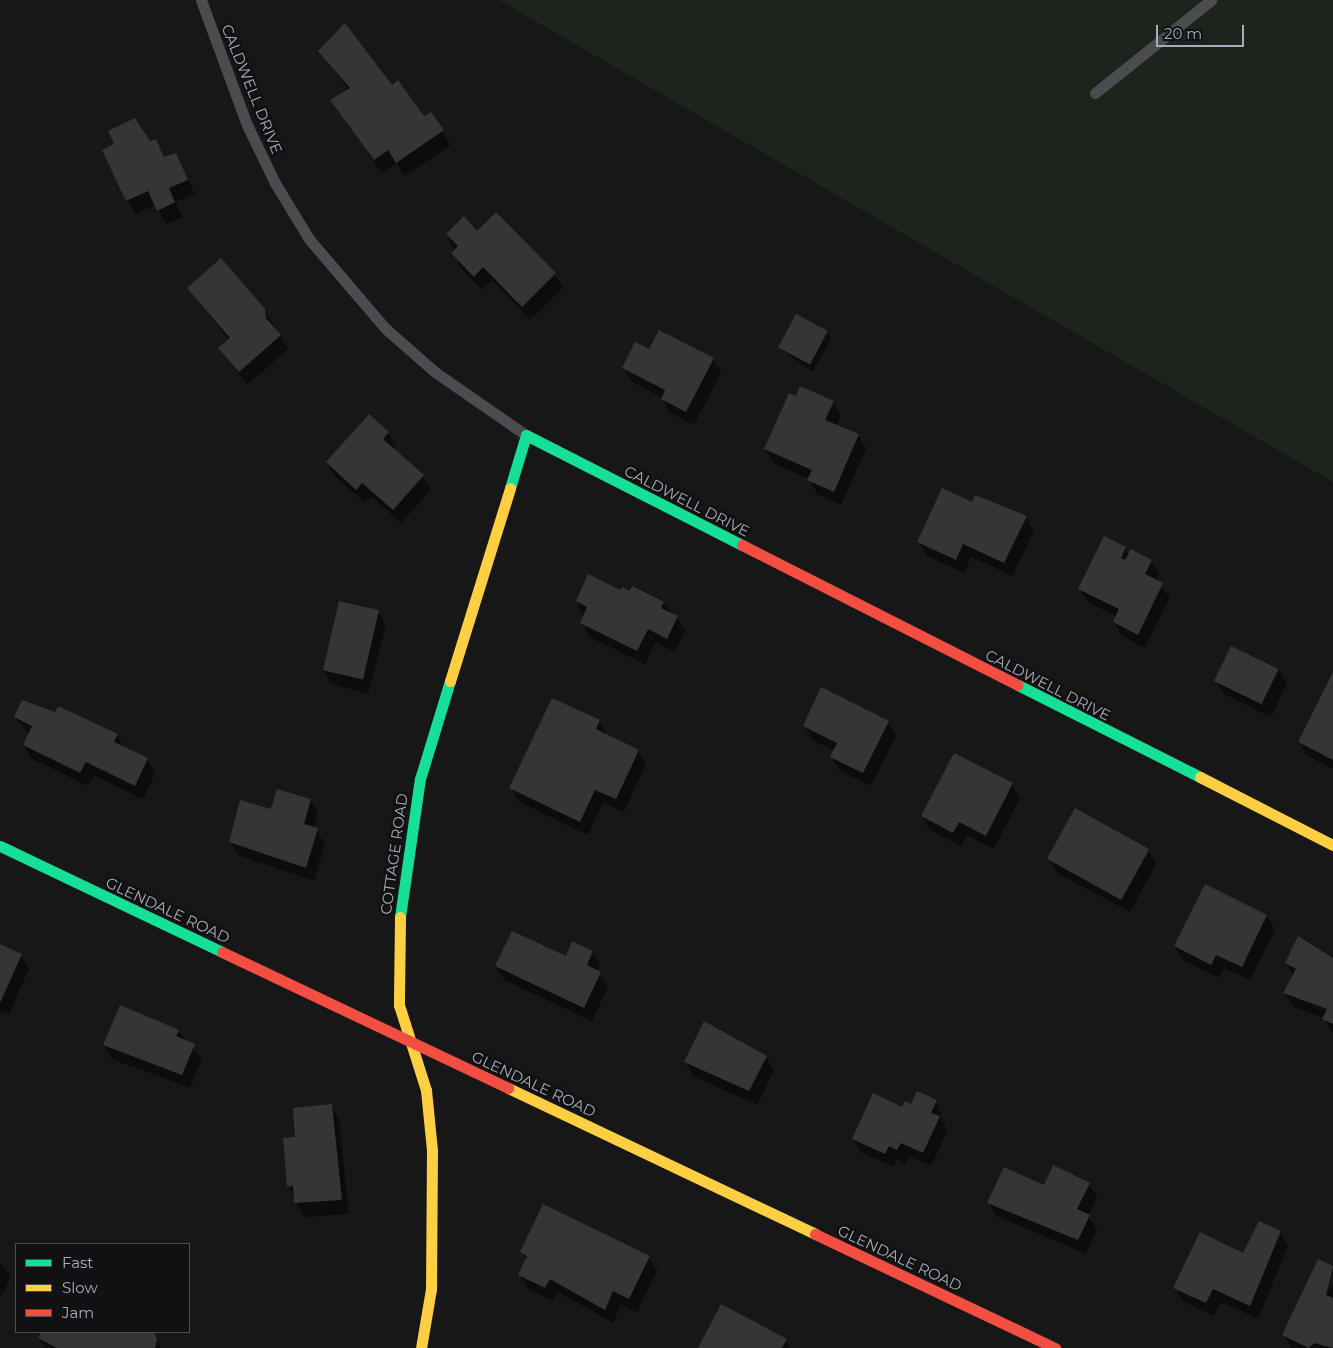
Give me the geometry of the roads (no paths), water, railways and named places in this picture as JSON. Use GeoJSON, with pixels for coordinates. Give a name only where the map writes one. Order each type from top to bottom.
{"type":"FeatureCollection","features":[{"type":"Feature","properties":{"kind":"street","name":"CALDWELL DRIVE"},"geometry":{"type":"LineString","coordinates":[[526,435],[1333,845]]}},
{"type":"Feature","properties":{"kind":"street","name":"COTTAGE ROAD"},"geometry":{"type":"LineString","coordinates":[[421,1348],[432,1289],[432,1150],[426,1090],[399,1005],[400,902],[420,779],[526,435]]}},
{"type":"Feature","properties":{"kind":"street","name":"GLENDALE ROAD"},"geometry":{"type":"LineString","coordinates":[[0,846],[1055,1348]]}},
{"type":"Feature","properties":{"kind":"lane","name":"CALDWELL DRIVE"},"geometry":{"type":"LineString","coordinates":[[201,0],[247,125],[275,184],[309,238],[386,329],[435,372],[526,435]]}},
{"type":"Feature","properties":{"kind":"lane"},"geometry":{"type":"LineString","coordinates":[[1095,93],[1211,0]]}}]}
